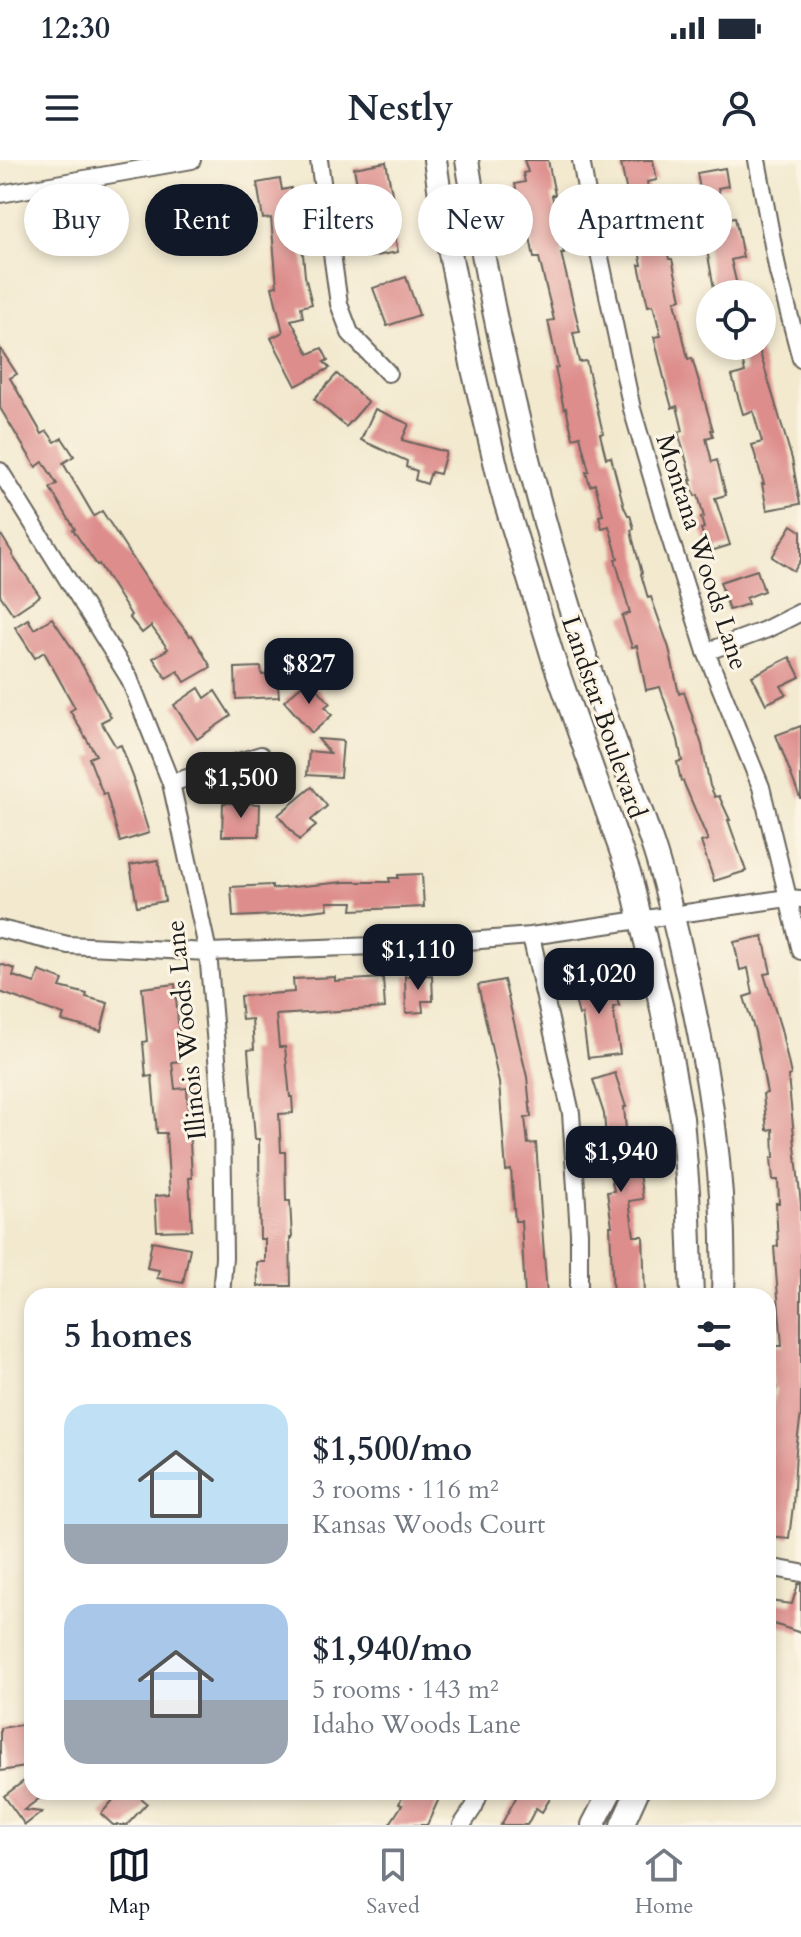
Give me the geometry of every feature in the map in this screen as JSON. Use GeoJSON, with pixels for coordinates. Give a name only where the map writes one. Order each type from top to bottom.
{"type":"FeatureCollection","features":[{"type":"Feature","properties":{"kind":"street"},"geometry":{"type":"LineString","coordinates":[[0,194],[143,165],[192,160]]}},
{"type":"Feature","properties":{"kind":"street"},"geometry":{"type":"LineString","coordinates":[[319,160],[339,304],[350,333],[388,373]]}},
{"type":"Feature","properties":{"kind":"street","name":"Landstar Boulevard"},"geometry":{"type":"LineString","coordinates":[[435,160],[444,223],[473,369],[502,491],[555,664],[630,876],[662,1009],[682,1118],[692,1288]]}},
{"type":"Feature","properties":{"kind":"street","name":"Landstar Boulevard"},"geometry":{"type":"LineString","coordinates":[[467,160],[504,361],[536,491],[585,655],[653,846],[693,1000],[713,1113],[721,1204],[723,1288]]}},
{"type":"Feature","properties":{"kind":"street","name":"Montana Woods Lane"},"geometry":{"type":"LineString","coordinates":[[581,160],[632,409],[706,652],[761,787],[794,899],[801,951]]}},
{"type":"Feature","properties":{"kind":"street"},"geometry":{"type":"LineString","coordinates":[[757,160],[778,272],[801,359]]}},
{"type":"Feature","properties":{"kind":"street","name":"Illinois Woods Lane"},"geometry":{"type":"LineString","coordinates":[[0,471],[129,678],[171,783],[208,952],[222,1117],[222,1288]]}},
{"type":"Feature","properties":{"kind":"street"},"geometry":{"type":"LineString","coordinates":[[706,652],[765,630],[801,612]]}},
{"type":"Feature","properties":{"kind":"street"},"geometry":{"type":"LineString","coordinates":[[171,783],[261,755]]}},
{"type":"Feature","properties":{"kind":"street"},"geometry":{"type":"LineString","coordinates":[[0,929],[68,945],[208,952],[430,944],[531,936],[794,899]]}},
{"type":"Feature","properties":{"kind":"street"},"geometry":{"type":"LineString","coordinates":[[531,936],[571,1113],[579,1233],[579,1288]]}},
{"type":"Feature","properties":{"kind":"street"},"geometry":{"type":"LineString","coordinates":[[776,1568],[801,1573]]}},
{"type":"Feature","properties":{"kind":"street"},"geometry":{"type":"LineString","coordinates":[[462,1825],[477,1800]]}},
{"type":"Feature","properties":{"kind":"street"},"geometry":{"type":"LineString","coordinates":[[593,1825],[606,1800]]}},
{"type":"Feature","properties":{"kind":"street"},"geometry":{"type":"LineString","coordinates":[[622,1825],[633,1800]]}},
{"type":"Feature","properties":{"kind":"building"},"geometry":{"type":"Polygon","coordinates":[[[524,160],[548,160],[553,184],[549,184],[549,256],[562,256],[580,332],[573,333],[579,362],[586,361],[606,458],[611,457],[624,507],[630,515],[648,598],[651,597],[669,648],[679,694],[684,692],[702,745],[710,786],[715,797],[719,796],[730,820],[746,871],[714,881],[701,842],[708,840],[681,781],[677,762],[682,761],[678,740],[660,687],[646,690],[637,646],[632,647],[622,616],[630,613],[609,526],[602,528],[599,516],[603,515],[595,484],[590,486],[580,436],[573,438],[564,409],[548,321],[554,320],[539,258],[534,258],[533,253],[533,184],[515,184],[525,182],[523,173],[528,172],[524,160]]]}},
{"type":"Feature","properties":{"kind":"building"},"geometry":{"type":"Polygon","coordinates":[[[653,160],[657,180],[647,184],[625,184],[621,164],[653,160]]]}},
{"type":"Feature","properties":{"kind":"building"},"geometry":{"type":"Polygon","coordinates":[[[386,162],[390,184],[357,184],[354,168],[386,162]]]}},
{"type":"Feature","properties":{"kind":"building"},"geometry":{"type":"Polygon","coordinates":[[[725,168],[728,184],[699,184],[697,173],[725,168]]]}},
{"type":"Feature","properties":{"kind":"building"},"geometry":{"type":"Polygon","coordinates":[[[280,179],[281,184],[274,184],[274,252],[271,218],[263,219],[257,183],[280,179]]]}},
{"type":"Feature","properties":{"kind":"building"},"geometry":{"type":"Polygon","coordinates":[[[735,217],[743,257],[731,260],[736,280],[712,280],[708,256],[732,256],[732,218],[735,217]]]}},
{"type":"Feature","properties":{"kind":"building"},"geometry":{"type":"Polygon","coordinates":[[[274,256],[303,256],[312,304],[301,307],[303,317],[291,320],[309,354],[322,348],[328,360],[324,362],[330,368],[296,386],[271,338],[283,332],[272,287],[277,286],[274,256]]]}},
{"type":"Feature","properties":{"kind":"building"},"geometry":{"type":"Polygon","coordinates":[[[640,256],[668,256],[672,259],[681,299],[675,301],[688,359],[692,358],[713,430],[713,436],[706,438],[712,462],[717,460],[726,495],[715,498],[730,545],[711,551],[701,529],[704,528],[701,518],[704,517],[690,480],[678,432],[683,431],[677,406],[672,408],[654,337],[661,336],[653,305],[648,306],[639,265],[642,265],[640,256]]]}},
{"type":"Feature","properties":{"kind":"building"},"geometry":{"type":"Polygon","coordinates":[[[406,277],[419,315],[387,326],[373,288],[406,277]]]}},
{"type":"Feature","properties":{"kind":"building"},"geometry":{"type":"Polygon","coordinates":[[[0,348],[17,374],[10,378],[42,434],[47,431],[55,442],[62,438],[74,456],[63,463],[94,516],[102,511],[151,586],[192,635],[211,667],[185,682],[178,671],[166,678],[153,658],[168,649],[151,626],[142,633],[129,617],[131,615],[73,530],[50,488],[57,484],[43,462],[36,467],[0,408],[0,348]]]}},
{"type":"Feature","properties":{"kind":"building"},"geometry":{"type":"Polygon","coordinates":[[[742,360],[762,360],[792,459],[800,504],[767,510],[764,484],[752,445],[762,442],[753,411],[743,414],[732,376],[745,372],[742,360]]]}},
{"type":"Feature","properties":{"kind":"building"},"geometry":{"type":"Polygon","coordinates":[[[337,374],[368,402],[346,427],[314,399],[337,374]]]}},
{"type":"Feature","properties":{"kind":"building"},"geometry":{"type":"Polygon","coordinates":[[[375,409],[409,424],[402,440],[446,452],[440,474],[431,472],[427,484],[415,480],[417,471],[406,467],[407,461],[361,440],[375,409]]]}},
{"type":"Feature","properties":{"kind":"building"},"geometry":{"type":"Polygon","coordinates":[[[792,525],[801,531],[801,560],[794,571],[772,557],[792,525]]]}},
{"type":"Feature","properties":{"kind":"building"},"geometry":{"type":"Polygon","coordinates":[[[0,533],[40,596],[13,614],[0,595],[0,533]]]}},
{"type":"Feature","properties":{"kind":"building"},"geometry":{"type":"Polygon","coordinates":[[[757,570],[764,591],[746,598],[748,604],[729,610],[720,582],[757,570]]]}},
{"type":"Feature","properties":{"kind":"building"},"geometry":{"type":"Polygon","coordinates":[[[52,618],[111,717],[101,722],[116,747],[121,745],[149,833],[120,842],[106,793],[103,794],[89,758],[96,755],[70,711],[75,708],[44,652],[35,658],[15,627],[28,619],[34,629],[52,618]]]}},
{"type":"Feature","properties":{"kind":"building"},"geometry":{"type":"Polygon","coordinates":[[[790,657],[800,677],[781,686],[786,694],[766,704],[752,676],[790,657]]]}},
{"type":"Feature","properties":{"kind":"building"},"geometry":{"type":"Polygon","coordinates":[[[261,667],[262,675],[277,674],[279,697],[236,699],[235,668],[261,667]]]}},
{"type":"Feature","properties":{"kind":"building"},"geometry":{"type":"Polygon","coordinates":[[[309,679],[330,703],[325,707],[332,715],[312,733],[284,701],[309,679]]]}},
{"type":"Feature","properties":{"kind":"building"},"geometry":{"type":"Polygon","coordinates":[[[199,688],[205,698],[215,691],[231,716],[197,739],[174,705],[199,688]]]}},
{"type":"Feature","properties":{"kind":"building"},"geometry":{"type":"Polygon","coordinates":[[[801,726],[801,798],[800,798],[776,735],[801,726]]]}},
{"type":"Feature","properties":{"kind":"building"},"geometry":{"type":"Polygon","coordinates":[[[318,739],[343,741],[340,777],[307,775],[309,751],[330,753],[318,739]]]}},
{"type":"Feature","properties":{"kind":"building"},"geometry":{"type":"Polygon","coordinates":[[[312,787],[327,806],[311,820],[316,826],[299,840],[278,815],[312,787]]]}},
{"type":"Feature","properties":{"kind":"building"},"geometry":{"type":"Polygon","coordinates":[[[223,803],[260,804],[259,836],[222,836],[223,803]]]}},
{"type":"Feature","properties":{"kind":"building"},"geometry":{"type":"Polygon","coordinates":[[[158,860],[165,901],[137,906],[130,865],[158,860]]]}},
{"type":"Feature","properties":{"kind":"building"},"geometry":{"type":"Polygon","coordinates":[[[422,874],[424,907],[352,910],[353,902],[327,902],[328,909],[233,917],[231,887],[272,885],[272,889],[345,882],[390,882],[389,878],[398,878],[398,875],[422,874]]]}},
{"type":"Feature","properties":{"kind":"building"},"geometry":{"type":"Polygon","coordinates":[[[763,936],[771,973],[764,974],[791,1075],[788,1076],[801,1205],[801,1414],[789,1538],[776,1537],[776,1346],[782,1346],[774,1247],[778,1246],[778,1180],[773,1180],[773,1129],[767,1130],[763,1094],[767,1093],[755,1032],[744,997],[753,994],[748,968],[740,970],[734,942],[763,936]]]}},
{"type":"Feature","properties":{"kind":"building"},"geometry":{"type":"Polygon","coordinates":[[[0,964],[15,969],[13,976],[35,983],[39,971],[63,980],[60,987],[108,1003],[101,1031],[62,1021],[64,1015],[0,992],[0,964]]]}},
{"type":"Feature","properties":{"kind":"building"},"geometry":{"type":"Polygon","coordinates":[[[600,970],[603,984],[613,981],[619,1006],[613,1007],[620,1054],[588,1058],[582,1014],[579,1015],[575,1000],[588,997],[582,974],[600,970]]]}},
{"type":"Feature","properties":{"kind":"building"},"geometry":{"type":"Polygon","coordinates":[[[432,975],[433,1001],[422,1001],[423,1012],[406,1013],[405,976],[432,975]]]}},
{"type":"Feature","properties":{"kind":"building"},"geometry":{"type":"Polygon","coordinates":[[[335,977],[335,981],[383,978],[385,1008],[276,1015],[279,1047],[285,1047],[293,1113],[279,1114],[281,1152],[285,1152],[286,1201],[290,1201],[291,1286],[258,1286],[257,1262],[265,1262],[265,1239],[260,1239],[259,1139],[255,1139],[248,1050],[254,1049],[252,1019],[242,1020],[240,996],[294,992],[293,979],[335,977]]]}},
{"type":"Feature","properties":{"kind":"building"},"geometry":{"type":"Polygon","coordinates":[[[504,980],[527,1077],[531,1117],[525,1118],[528,1144],[536,1143],[546,1288],[525,1288],[521,1221],[515,1221],[511,1170],[506,1171],[499,1083],[478,985],[504,980]]]}},
{"type":"Feature","properties":{"kind":"building"},"geometry":{"type":"Polygon","coordinates":[[[175,984],[181,1061],[172,1062],[175,1089],[187,1088],[192,1230],[157,1231],[155,1196],[170,1195],[166,1133],[157,1133],[152,1076],[146,1077],[143,1042],[147,1041],[142,988],[175,984]]]}},
{"type":"Feature","properties":{"kind":"building"},"geometry":{"type":"Polygon","coordinates":[[[615,1073],[626,1107],[630,1175],[639,1174],[643,1199],[629,1201],[634,1236],[643,1236],[645,1288],[613,1288],[612,1226],[607,1192],[614,1191],[604,1114],[593,1080],[615,1073]]]}},
{"type":"Feature","properties":{"kind":"building"},"geometry":{"type":"Polygon","coordinates":[[[152,1241],[190,1248],[183,1283],[157,1278],[159,1270],[147,1268],[152,1241]]]}},
{"type":"Feature","properties":{"kind":"building"},"geometry":{"type":"Polygon","coordinates":[[[798,1584],[801,1584],[801,1633],[776,1625],[776,1602],[792,1604],[798,1584]]]}},
{"type":"Feature","properties":{"kind":"building"},"geometry":{"type":"Polygon","coordinates":[[[24,1724],[24,1767],[0,1771],[0,1728],[24,1724]]]}},
{"type":"Feature","properties":{"kind":"building"},"geometry":{"type":"Polygon","coordinates":[[[24,1781],[24,1800],[37,1800],[24,1810],[42,1812],[25,1825],[4,1796],[24,1781]]]}},
{"type":"Feature","properties":{"kind":"building"},"geometry":{"type":"Polygon","coordinates":[[[113,1800],[143,1800],[147,1803],[127,1825],[113,1825],[101,1814],[113,1800]]]}},
{"type":"Feature","properties":{"kind":"building"},"geometry":{"type":"Polygon","coordinates":[[[401,1800],[438,1800],[427,1825],[389,1825],[402,1805],[399,1804],[401,1800]]]}},
{"type":"Feature","properties":{"kind":"building"},"geometry":{"type":"Polygon","coordinates":[[[515,1800],[549,1800],[542,1812],[536,1808],[527,1825],[501,1825],[515,1800]]]}}]}
